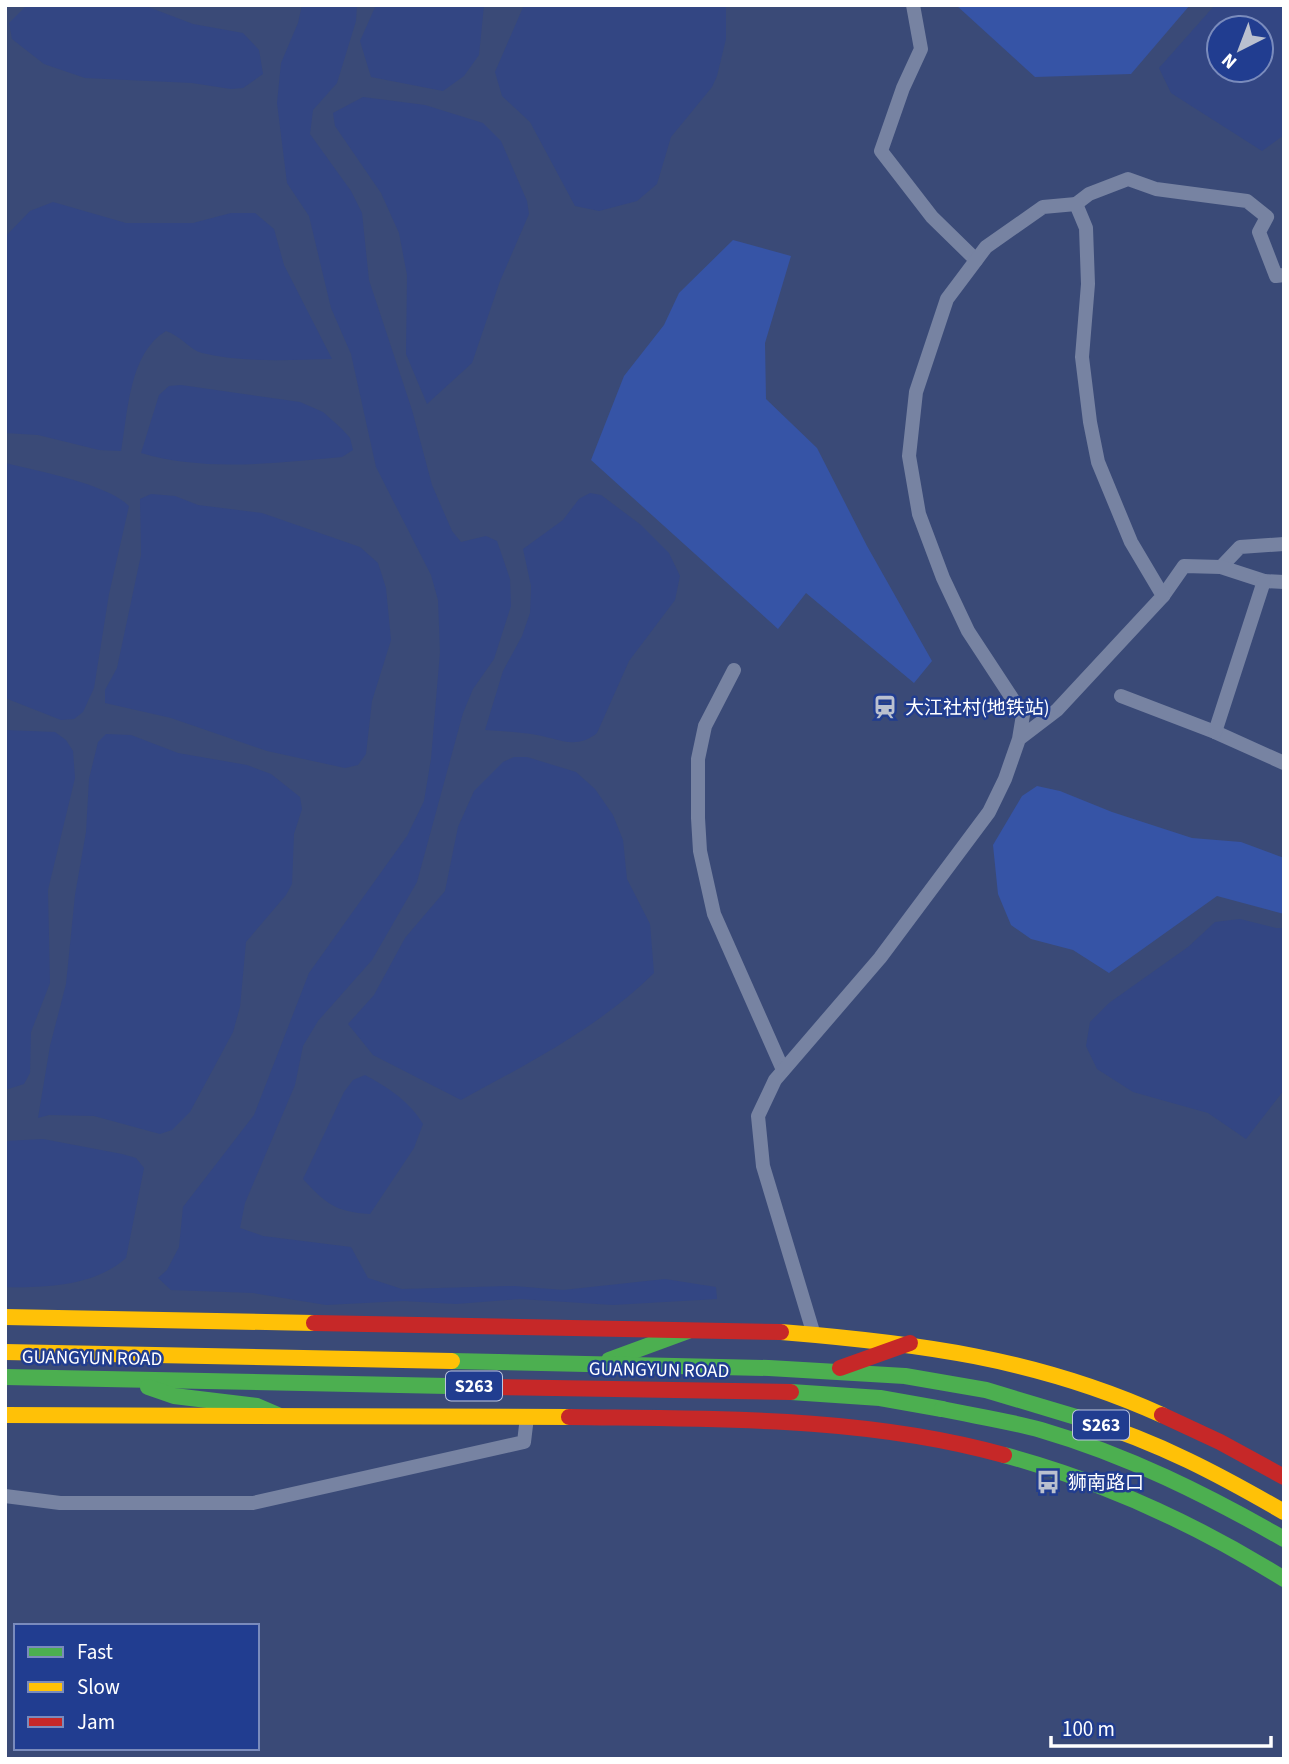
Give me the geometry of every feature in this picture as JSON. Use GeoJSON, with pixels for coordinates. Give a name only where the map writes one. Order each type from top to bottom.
{"type":"FeatureCollection","features":[{"type":"Feature","properties":{"kind":"main road","name":"GUANGYUN ROAD"},"geometry":{"type":"LineString","coordinates":[[5,1317],[688,1331],[814,1335],[910,1343],[1014,1363],[1094,1387],[1231,1447],[1284,1477]]}},
{"type":"Feature","properties":{"kind":"main road"},"geometry":{"type":"LineString","coordinates":[[597,1365],[688,1331]]}},
{"type":"Feature","properties":{"kind":"main road"},"geometry":{"type":"LineString","coordinates":[[831,1372],[910,1343]]}},
{"type":"Feature","properties":{"kind":"main road","name":"GUANGYUN ROAD"},"geometry":{"type":"LineString","coordinates":[[5,1352],[769,1368],[905,1376],[986,1390],[1132,1434],[1218,1474],[1284,1511]]}},
{"type":"Feature","properties":{"kind":"main road","name":"GUANGYUN ROAD"},"geometry":{"type":"LineString","coordinates":[[5,1377],[828,1393],[880,1398],[1050,1432],[1135,1464],[1202,1494],[1284,1539]]}},
{"type":"Feature","properties":{"kind":"main road"},"geometry":{"type":"LineString","coordinates":[[125,1379],[174,1396],[257,1406],[278,1415]]}},
{"type":"Feature","properties":{"kind":"main road","name":"S263"},"geometry":{"type":"LineString","coordinates":[[5,1415],[527,1417],[708,1420],[877,1429],[976,1447],[1064,1470],[1154,1506],[1238,1549],[1284,1579]]}},
{"type":"Feature","properties":{"kind":"main road"},"geometry":{"type":"LineString","coordinates":[[1238,1549],[1260,1545],[1284,1531]]}},
{"type":"Feature","properties":{"kind":"street"},"geometry":{"type":"LineString","coordinates":[[913,5],[921,49],[903,88],[881,151],[932,217],[976,260]]}},
{"type":"Feature","properties":{"kind":"street"},"geometry":{"type":"LineString","coordinates":[[814,1335],[764,1166],[758,1116],[775,1080],[880,958],[989,813],[1019,739],[1023,715],[968,631],[943,578],[919,514],[909,456],[916,392],[947,299],[986,247],[1043,207],[1076,204],[1089,194],[1128,179],[1156,189],[1247,201],[1267,217],[1259,232],[1276,276],[1284,275]]}},
{"type":"Feature","properties":{"kind":"street"},"geometry":{"type":"LineString","coordinates":[[1076,204],[1086,228],[1088,284],[1082,357],[1098,462],[1131,542],[1163,596]]}},
{"type":"Feature","properties":{"kind":"street"},"geometry":{"type":"LineString","coordinates":[[1221,567],[1240,547],[1284,544]]}},
{"type":"Feature","properties":{"kind":"street"},"geometry":{"type":"LineString","coordinates":[[1019,739],[1056,710],[1163,596],[1184,566],[1221,567],[1264,581],[1284,582]]}},
{"type":"Feature","properties":{"kind":"street"},"geometry":{"type":"LineString","coordinates":[[1215,732],[1264,581]]}},
{"type":"Feature","properties":{"kind":"street"},"geometry":{"type":"LineString","coordinates":[[734,670],[705,726],[698,759],[701,851],[713,914],[783,1070]]}},
{"type":"Feature","properties":{"kind":"street"},"geometry":{"type":"LineString","coordinates":[[1121,696],[1215,732],[1284,763]]}},
{"type":"Feature","properties":{"kind":"street"},"geometry":{"type":"LineString","coordinates":[[5,1496],[60,1503],[253,1503],[524,1441],[527,1417]]}},
{"type":"Feature","properties":{"kind":"shaded area"},"geometry":{"type":"Polygon","coordinates":[[[27,5],[143,5],[193,24],[243,33],[259,50],[263,74],[243,88],[231,89],[192,83],[85,78],[44,64],[12,39],[9,23],[27,5]]]}},
{"type":"Feature","properties":{"kind":"shaded area"},"geometry":{"type":"Polygon","coordinates":[[[302,5],[357,5],[356,21],[337,83],[313,110],[310,134],[351,191],[362,213],[369,280],[412,410],[432,485],[452,531],[461,542],[486,536],[497,541],[510,579],[511,606],[494,659],[473,689],[463,713],[417,882],[372,960],[318,1021],[303,1046],[295,1085],[245,1203],[240,1228],[263,1236],[351,1247],[368,1278],[402,1289],[514,1286],[563,1290],[665,1279],[716,1287],[717,1299],[613,1305],[520,1299],[456,1304],[403,1301],[326,1305],[253,1293],[171,1290],[158,1278],[167,1270],[179,1247],[183,1207],[254,1115],[309,973],[407,836],[424,801],[431,759],[440,652],[438,600],[431,575],[376,467],[351,354],[331,308],[309,216],[287,183],[277,103],[281,63],[298,23],[302,5]]]}},
{"type":"Feature","properties":{"kind":"shaded area"},"geometry":{"type":"Polygon","coordinates":[[[376,5],[484,5],[479,55],[464,76],[443,91],[371,77],[360,41],[376,5]]]}},
{"type":"Feature","properties":{"kind":"shaded area"},"geometry":{"type":"Polygon","coordinates":[[[524,5],[726,5],[726,39],[717,76],[712,87],[671,137],[657,184],[637,201],[599,211],[575,206],[530,122],[502,96],[495,72],[524,5]]]}},
{"type":"Feature","properties":{"kind":"shaded area"},"geometry":{"type":"Polygon","coordinates":[[[956,5],[1190,5],[1131,74],[1035,77],[956,5]]]}},
{"type":"Feature","properties":{"kind":"shaded area"},"geometry":{"type":"Polygon","coordinates":[[[1215,5],[1284,5],[1284,135],[1262,151],[1171,93],[1159,68],[1205,16],[1205,84],[1275,84],[1275,14],[1207,14],[1215,5]]]}},
{"type":"Feature","properties":{"kind":"shaded area"},"geometry":{"type":"Polygon","coordinates":[[[363,97],[425,105],[483,123],[501,141],[527,201],[529,214],[500,281],[472,363],[427,404],[406,354],[407,275],[399,233],[381,193],[335,126],[333,113],[363,97]]]}},
{"type":"Feature","properties":{"kind":"shaded area"},"geometry":{"type":"Polygon","coordinates":[[[53,202],[126,223],[193,223],[231,213],[255,213],[274,229],[284,265],[332,359],[267,360],[218,356],[202,353],[166,331],[154,341],[137,368],[121,451],[99,450],[38,435],[5,433],[5,237],[30,211],[53,202]]]}},
{"type":"Feature","properties":{"kind":"shaded area"},"geometry":{"type":"Polygon","coordinates":[[[733,240],[791,256],[765,343],[766,399],[817,448],[867,546],[932,661],[914,683],[806,593],[778,629],[591,460],[624,376],[664,325],[679,293],[733,240]]]}},
{"type":"Feature","properties":{"kind":"shaded area"},"geometry":{"type":"Polygon","coordinates":[[[181,385],[300,402],[323,412],[342,429],[350,438],[353,450],[342,457],[241,464],[190,462],[141,453],[159,395],[169,386],[181,385]]]}},
{"type":"Feature","properties":{"kind":"shaded area"},"geometry":{"type":"Polygon","coordinates":[[[5,463],[89,485],[119,498],[129,506],[109,594],[94,688],[83,712],[74,719],[61,720],[5,698],[5,463]]]}},
{"type":"Feature","properties":{"kind":"shaded area"},"geometry":{"type":"Polygon","coordinates":[[[590,493],[601,495],[641,525],[669,553],[680,576],[675,600],[629,661],[597,733],[575,742],[531,734],[485,730],[503,671],[522,636],[530,613],[531,586],[523,549],[563,520],[579,499],[590,493]]]}},
{"type":"Feature","properties":{"kind":"shaded area"},"geometry":{"type":"Polygon","coordinates":[[[151,494],[175,496],[198,505],[262,513],[360,547],[378,563],[386,588],[391,640],[372,701],[366,754],[358,765],[345,768],[267,751],[171,718],[105,703],[105,690],[117,668],[141,555],[140,499],[151,494]]]}},
{"type":"Feature","properties":{"kind":"shaded area"},"geometry":{"type":"Polygon","coordinates":[[[5,730],[55,732],[66,740],[73,751],[75,778],[48,890],[50,983],[31,1032],[30,1073],[24,1084],[5,1090],[5,730]]]}},
{"type":"Feature","properties":{"kind":"shaded area"},"geometry":{"type":"Polygon","coordinates":[[[106,734],[131,735],[178,753],[247,765],[271,774],[300,797],[302,809],[294,834],[292,884],[286,895],[246,942],[240,1007],[233,1032],[190,1112],[172,1130],[160,1134],[94,1116],[49,1115],[38,1118],[50,1046],[66,984],[75,895],[86,832],[89,779],[98,742],[106,734]]]}},
{"type":"Feature","properties":{"kind":"shaded area"},"geometry":{"type":"Polygon","coordinates":[[[514,757],[527,757],[576,772],[595,789],[613,815],[623,840],[627,879],[650,924],[654,973],[586,1028],[461,1100],[373,1055],[348,1024],[374,995],[405,938],[445,891],[458,827],[474,791],[503,762],[514,757]]]}},
{"type":"Feature","properties":{"kind":"shaded area"},"geometry":{"type":"Polygon","coordinates":[[[1037,786],[1060,791],[1112,812],[1192,838],[1241,842],[1284,858],[1284,914],[1217,896],[1109,973],[1073,950],[1031,939],[1011,925],[998,894],[993,845],[1022,796],[1037,786]]]}},
{"type":"Feature","properties":{"kind":"shaded area"},"geometry":{"type":"Polygon","coordinates":[[[1240,919],[1284,928],[1284,1090],[1246,1139],[1208,1113],[1133,1092],[1097,1069],[1086,1046],[1090,1022],[1109,1003],[1188,947],[1215,922],[1240,919]]]}},
{"type":"Feature","properties":{"kind":"shaded area"},"geometry":{"type":"Polygon","coordinates":[[[365,1075],[398,1096],[423,1124],[414,1148],[370,1214],[348,1211],[332,1205],[303,1179],[344,1092],[353,1080],[365,1075]]]}},
{"type":"Feature","properties":{"kind":"shaded area"},"geometry":{"type":"Polygon","coordinates":[[[43,1139],[136,1158],[144,1168],[126,1258],[114,1267],[85,1280],[53,1286],[5,1287],[5,1141],[43,1139]]]}},
{"type":"Feature","properties":{"kind":"traffic: fast"},"geometry":{"type":"LineString","coordinates":[[609,1360],[688,1331]]}},
{"type":"Feature","properties":{"kind":"traffic: fast"},"geometry":{"type":"LineString","coordinates":[[452,1361],[769,1368],[905,1376],[986,1390],[1086,1420]]}},
{"type":"Feature","properties":{"kind":"traffic: fast"},"geometry":{"type":"LineString","coordinates":[[5,1377],[496,1387]]}},
{"type":"Feature","properties":{"kind":"traffic: fast"},"geometry":{"type":"LineString","coordinates":[[148,1387],[174,1396],[257,1406],[278,1415]]}},
{"type":"Feature","properties":{"kind":"traffic: fast"},"geometry":{"type":"LineString","coordinates":[[791,1392],[880,1398],[942,1409]]}},
{"type":"Feature","properties":{"kind":"traffic: fast"},"geometry":{"type":"LineString","coordinates":[[942,1409],[1029,1427],[1104,1451],[1196,1492],[1284,1539]]}},
{"type":"Feature","properties":{"kind":"traffic: fast"},"geometry":{"type":"LineString","coordinates":[[1004,1455],[1078,1478],[1149,1506],[1217,1540],[1284,1579]]}},
{"type":"Feature","properties":{"kind":"traffic: slow"},"geometry":{"type":"LineString","coordinates":[[5,1317],[314,1323]]}},
{"type":"Feature","properties":{"kind":"traffic: slow"},"geometry":{"type":"LineString","coordinates":[[781,1332],[880,1342],[975,1356],[1068,1380],[1162,1415]]}},
{"type":"Feature","properties":{"kind":"traffic: slow"},"geometry":{"type":"LineString","coordinates":[[5,1352],[452,1361]]}},
{"type":"Feature","properties":{"kind":"traffic: slow"},"geometry":{"type":"LineString","coordinates":[[5,1415],[569,1417]]}},
{"type":"Feature","properties":{"kind":"traffic: slow"},"geometry":{"type":"LineString","coordinates":[[1086,1420],[1138,1438],[1188,1460],[1284,1512]]}},
{"type":"Feature","properties":{"kind":"traffic: jam"},"geometry":{"type":"LineString","coordinates":[[314,1323],[781,1332]]}},
{"type":"Feature","properties":{"kind":"traffic: jam"},"geometry":{"type":"LineString","coordinates":[[840,1368],[910,1343]]}},
{"type":"Feature","properties":{"kind":"traffic: jam"},"geometry":{"type":"LineString","coordinates":[[496,1387],[791,1392]]}},
{"type":"Feature","properties":{"kind":"traffic: jam"},"geometry":{"type":"LineString","coordinates":[[1162,1415],[1220,1442],[1284,1477]]}},
{"type":"Feature","properties":{"kind":"traffic: jam"},"geometry":{"type":"LineString","coordinates":[[569,1417],[733,1420],[843,1426],[951,1442],[1004,1455]]}},
{"type":"Feature","properties":{"kind":"place","name":"大江社村(地铁站)"},"geometry":{"type":"Point","coordinates":[885,707]}},
{"type":"Feature","properties":{"kind":"place","name":"狮南路口"},"geometry":{"type":"Point","coordinates":[1048,1482]}}]}
